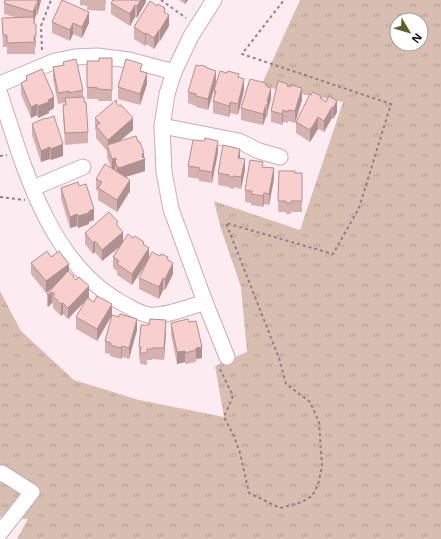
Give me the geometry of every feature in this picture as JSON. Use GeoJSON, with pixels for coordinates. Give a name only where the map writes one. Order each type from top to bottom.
{"type":"FeatureCollection","features":[{"type":"Feature","properties":{"kind":"street"},"geometry":{"type":"LineString","coordinates":[[214,0],[191,36],[174,72],[162,126],[164,172],[171,209],[205,302],[222,360]]}},
{"type":"Feature","properties":{"kind":"street"},"geometry":{"type":"LineString","coordinates":[[0,84],[56,61],[75,57],[97,56],[129,60],[174,72]]}},
{"type":"Feature","properties":{"kind":"street"},"geometry":{"type":"LineString","coordinates":[[0,94],[19,151],[31,194],[67,252],[82,273],[115,300],[149,315],[164,314],[205,302]]}},
{"type":"Feature","properties":{"kind":"street"},"geometry":{"type":"LineString","coordinates":[[162,126],[239,141],[259,151],[280,157]]}},
{"type":"Feature","properties":{"kind":"street"},"geometry":{"type":"LineString","coordinates":[[31,194],[83,168]]}},
{"type":"Feature","properties":{"kind":"street"},"geometry":{"type":"LineString","coordinates":[[0,474],[32,492],[0,533]]}},
{"type":"Feature","properties":{"kind":"path"},"geometry":{"type":"LineString","coordinates":[[42,50],[41,26],[51,0]]}},
{"type":"Feature","properties":{"kind":"path"},"geometry":{"type":"LineString","coordinates":[[161,0],[186,18]]}},
{"type":"Feature","properties":{"kind":"path"},"geometry":{"type":"LineString","coordinates":[[222,360],[233,396],[224,417],[233,434],[240,453],[249,493],[280,508],[302,502],[312,496],[318,485],[322,466],[319,422],[310,402],[286,384],[279,358],[226,223],[333,254],[359,208],[391,104],[242,54],[284,0]]}},
{"type":"Feature","properties":{"kind":"path"},"geometry":{"type":"LineString","coordinates":[[0,197],[31,194]]}},
{"type":"Feature","properties":{"kind":"green space"},"geometry":{"type":"Polygon","coordinates":[[[300,0],[441,0],[441,539],[17,539],[28,519],[0,517],[0,291],[21,331],[74,380],[139,400],[224,417],[215,366],[247,352],[241,287],[221,229],[214,201],[300,230],[343,102],[261,86],[300,0]]]}},
{"type":"Feature","properties":{"kind":"building"},"geometry":{"type":"Polygon","coordinates":[[[5,0],[38,0],[33,12],[4,3],[5,0]]]}},
{"type":"Feature","properties":{"kind":"building"},"geometry":{"type":"Polygon","coordinates":[[[62,0],[89,12],[82,27],[73,23],[70,30],[52,22],[62,0]]]}},
{"type":"Feature","properties":{"kind":"building"},"geometry":{"type":"Polygon","coordinates":[[[113,0],[141,0],[137,6],[135,5],[130,14],[111,3],[113,0]]]}},
{"type":"Feature","properties":{"kind":"building"},"geometry":{"type":"Polygon","coordinates":[[[150,1],[157,6],[158,4],[165,8],[164,12],[169,15],[154,38],[134,27],[150,1]]]}},
{"type":"Feature","properties":{"kind":"building"},"geometry":{"type":"Polygon","coordinates":[[[34,17],[34,24],[36,24],[36,36],[34,36],[35,42],[7,43],[7,35],[3,35],[2,18],[34,17]]]}},
{"type":"Feature","properties":{"kind":"building"},"geometry":{"type":"Polygon","coordinates":[[[99,58],[112,58],[112,90],[87,87],[87,61],[99,61],[99,58]]]}},
{"type":"Feature","properties":{"kind":"building"},"geometry":{"type":"Polygon","coordinates":[[[76,59],[83,90],[69,93],[69,91],[58,93],[53,67],[64,65],[63,62],[76,59]]]}},
{"type":"Feature","properties":{"kind":"building"},"geometry":{"type":"Polygon","coordinates":[[[126,59],[142,64],[140,71],[147,73],[140,94],[118,87],[126,59]]]}},
{"type":"Feature","properties":{"kind":"building"},"geometry":{"type":"Polygon","coordinates":[[[196,65],[201,65],[216,71],[208,99],[188,92],[196,65]]]}},
{"type":"Feature","properties":{"kind":"building"},"geometry":{"type":"Polygon","coordinates":[[[42,69],[54,97],[48,100],[49,102],[38,106],[37,104],[31,107],[21,83],[27,80],[26,76],[42,69]]]}},
{"type":"Feature","properties":{"kind":"building"},"geometry":{"type":"Polygon","coordinates":[[[220,71],[227,73],[228,71],[239,74],[238,77],[244,79],[238,104],[230,102],[229,106],[213,101],[216,91],[214,90],[220,71]]]}},
{"type":"Feature","properties":{"kind":"building"},"geometry":{"type":"Polygon","coordinates":[[[250,79],[266,83],[266,86],[271,88],[268,102],[263,114],[241,108],[250,79]]]}},
{"type":"Feature","properties":{"kind":"building"},"geometry":{"type":"Polygon","coordinates":[[[278,81],[288,84],[287,86],[291,87],[291,85],[302,88],[295,111],[288,110],[288,112],[283,110],[282,114],[271,111],[278,81]]]}},
{"type":"Feature","properties":{"kind":"building"},"geometry":{"type":"Polygon","coordinates":[[[313,92],[321,96],[320,98],[326,102],[329,96],[337,101],[324,121],[318,117],[310,130],[296,122],[310,94],[311,95],[313,92]]]}},
{"type":"Feature","properties":{"kind":"building"},"geometry":{"type":"Polygon","coordinates":[[[84,97],[84,102],[86,102],[88,132],[65,133],[63,105],[66,105],[65,98],[84,97]]]}},
{"type":"Feature","properties":{"kind":"building"},"geometry":{"type":"Polygon","coordinates":[[[116,100],[116,103],[119,106],[121,105],[133,118],[108,140],[96,126],[100,123],[95,118],[116,100]]]}},
{"type":"Feature","properties":{"kind":"building"},"geometry":{"type":"Polygon","coordinates":[[[54,116],[63,144],[41,151],[32,124],[54,116]]]}},
{"type":"Feature","properties":{"kind":"building"},"geometry":{"type":"Polygon","coordinates":[[[136,136],[138,142],[140,142],[144,153],[142,154],[143,158],[144,157],[145,159],[119,168],[117,167],[115,161],[116,158],[112,159],[107,145],[136,136]]]}},
{"type":"Feature","properties":{"kind":"building"},"geometry":{"type":"Polygon","coordinates":[[[205,138],[218,141],[212,172],[199,170],[200,168],[188,166],[193,140],[204,141],[205,138]]]}},
{"type":"Feature","properties":{"kind":"building"},"geometry":{"type":"Polygon","coordinates":[[[223,145],[240,149],[238,158],[245,159],[241,177],[229,177],[229,175],[218,173],[223,145]]]}},
{"type":"Feature","properties":{"kind":"building"},"geometry":{"type":"Polygon","coordinates":[[[250,160],[263,162],[262,167],[274,168],[269,194],[264,193],[263,196],[251,194],[252,191],[245,190],[250,160]]]}},
{"type":"Feature","properties":{"kind":"building"},"geometry":{"type":"Polygon","coordinates":[[[105,164],[130,180],[117,200],[98,188],[102,182],[96,179],[105,164]]]}},
{"type":"Feature","properties":{"kind":"building"},"geometry":{"type":"Polygon","coordinates":[[[279,171],[295,171],[295,173],[302,173],[302,201],[291,201],[291,203],[286,203],[286,201],[278,201],[279,171]]]}},
{"type":"Feature","properties":{"kind":"building"},"geometry":{"type":"Polygon","coordinates":[[[78,182],[79,186],[86,184],[94,209],[89,211],[89,213],[78,216],[77,214],[70,217],[61,188],[78,182]]]}},
{"type":"Feature","properties":{"kind":"building"},"geometry":{"type":"Polygon","coordinates":[[[109,212],[118,222],[116,224],[123,232],[102,250],[95,241],[93,243],[85,233],[109,212]]]}},
{"type":"Feature","properties":{"kind":"building"},"geometry":{"type":"Polygon","coordinates":[[[128,234],[133,238],[135,236],[144,242],[143,244],[149,248],[132,274],[117,264],[119,261],[113,257],[128,234]]]}},
{"type":"Feature","properties":{"kind":"building"},"geometry":{"type":"Polygon","coordinates":[[[47,251],[51,257],[59,251],[69,264],[46,281],[31,263],[47,251]]]}},
{"type":"Feature","properties":{"kind":"building"},"geometry":{"type":"Polygon","coordinates":[[[152,252],[160,256],[161,254],[168,257],[167,259],[173,263],[159,287],[139,278],[152,252]]]}},
{"type":"Feature","properties":{"kind":"building"},"geometry":{"type":"Polygon","coordinates":[[[68,271],[76,280],[79,277],[89,286],[68,308],[63,303],[61,304],[53,296],[55,294],[52,292],[48,295],[47,294],[68,271]]]}},
{"type":"Feature","properties":{"kind":"building"},"geometry":{"type":"Polygon","coordinates":[[[97,296],[112,304],[97,329],[76,317],[87,298],[94,302],[97,296]]]}},
{"type":"Feature","properties":{"kind":"building"},"geometry":{"type":"Polygon","coordinates":[[[120,314],[137,319],[129,348],[122,346],[121,348],[110,345],[111,343],[105,341],[112,315],[119,317],[120,314]]]}},
{"type":"Feature","properties":{"kind":"building"},"geometry":{"type":"Polygon","coordinates":[[[150,319],[166,320],[164,348],[147,349],[147,353],[140,353],[141,347],[139,347],[141,325],[149,325],[150,319]]]}},
{"type":"Feature","properties":{"kind":"building"},"geometry":{"type":"Polygon","coordinates":[[[188,319],[189,322],[196,321],[202,347],[185,353],[185,351],[177,352],[171,323],[188,319]]]}}]}
